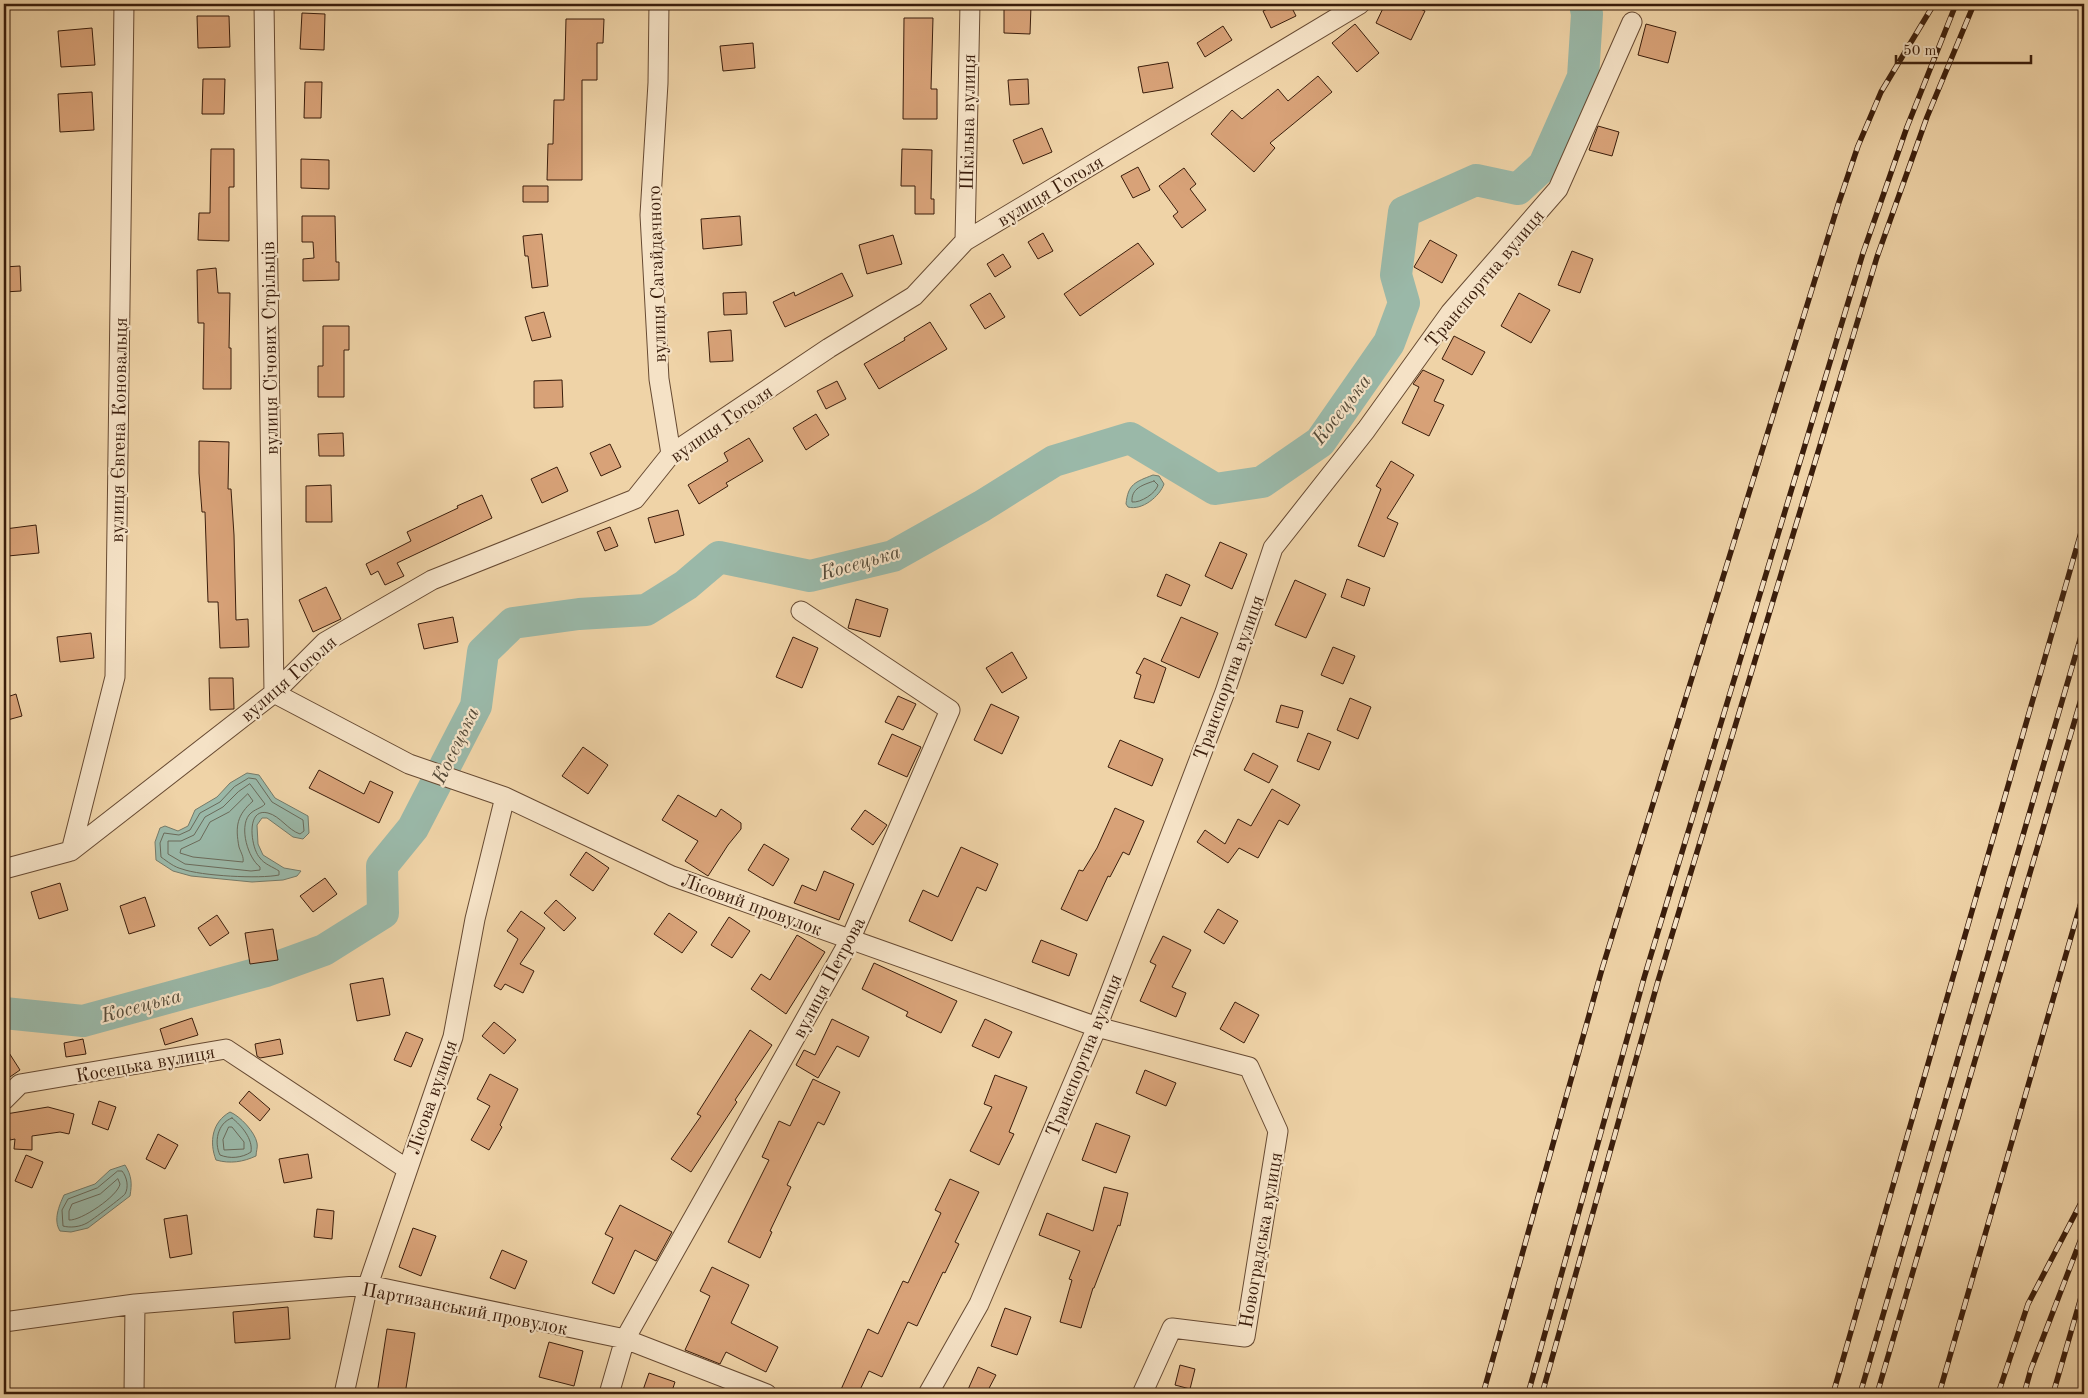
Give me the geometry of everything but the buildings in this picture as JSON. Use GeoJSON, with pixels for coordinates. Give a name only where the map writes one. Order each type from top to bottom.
{"type":"FeatureCollection","features":[{"type":"Feature","properties":{"kind":"street","name":"вулиця Євгена Коновальця"},"geometry":{"type":"LineString","coordinates":[[70,851],[115,677],[124,4]]}},
{"type":"Feature","properties":{"kind":"street","name":"вулиця Січових Стрільців"},"geometry":{"type":"LineString","coordinates":[[264,4],[274,693]]}},
{"type":"Feature","properties":{"kind":"street","name":"вулиця Сагайдачного"},"geometry":{"type":"LineString","coordinates":[[659,4],[658,83],[650,215],[660,379],[671,454]]}},
{"type":"Feature","properties":{"kind":"street","name":"Шкільна вулиця"},"geometry":{"type":"LineString","coordinates":[[965,241],[970,4]]}},
{"type":"Feature","properties":{"kind":"street","name":"вулиця Гоголя"},"geometry":{"type":"LineString","coordinates":[[4,869],[70,851],[274,693],[325,642],[432,580],[635,499],[671,454],[829,348],[914,296],[965,241],[1360,4]]}},
{"type":"Feature","properties":{"kind":"street","name":"Транспортна вулиця"},"geometry":{"type":"LineString","coordinates":[[928,1394],[979,1304],[1097,1027],[1225,692],[1273,548],[1366,430],[1450,313],[1558,189],[1632,22]]}},
{"type":"Feature","properties":{"kind":"street","name":"вулиця Петрова"},"geometry":{"type":"LineString","coordinates":[[609,1394],[625,1339],[850,940],[950,710],[801,611]]}},
{"type":"Feature","properties":{"kind":"street","name":"Лісовий провулок"},"geometry":{"type":"LineString","coordinates":[[274,693],[409,764],[505,797],[672,876],[1097,1027],[1249,1067]]}},
{"type":"Feature","properties":{"kind":"street","name":"Лісова вулиця"},"geometry":{"type":"LineString","coordinates":[[344,1394],[368,1285],[406,1169],[453,1037],[475,919],[505,797]]}},
{"type":"Feature","properties":{"kind":"street","name":"Косецька вулиця"},"geometry":{"type":"LineString","coordinates":[[4,1100],[20,1084],[226,1049],[406,1169]]}},
{"type":"Feature","properties":{"kind":"street","name":"Новоградська вулиця"},"geometry":{"type":"LineString","coordinates":[[1142,1394],[1172,1328],[1245,1337],[1278,1131],[1249,1067]]}},
{"type":"Feature","properties":{"kind":"street","name":"Партизанський провулок"},"geometry":{"type":"LineString","coordinates":[[4,1322],[135,1304],[368,1285],[625,1339],[767,1394]]}},
{"type":"Feature","properties":{"kind":"street"},"geometry":{"type":"LineString","coordinates":[[134,1394],[135,1304]]}},
{"type":"Feature","properties":{"kind":"water"},"geometry":{"type":"Polygon","coordinates":[[[1153,475],[1159,476],[1164,484],[1159,493],[1144,505],[1133,508],[1128,507],[1126,504],[1127,497],[1131,488],[1137,482],[1153,475]]]}},
{"type":"Feature","properties":{"kind":"water"},"geometry":{"type":"Polygon","coordinates":[[[247,773],[259,775],[275,798],[308,816],[309,833],[303,839],[293,837],[267,818],[262,818],[257,825],[258,844],[263,855],[284,868],[301,871],[297,876],[283,880],[252,882],[191,876],[173,871],[156,860],[155,842],[160,828],[165,826],[178,831],[188,826],[195,810],[217,797],[230,783],[247,773]]]}},
{"type":"Feature","properties":{"kind":"water"},"geometry":{"type":"Polygon","coordinates":[[[230,1112],[250,1129],[256,1139],[256,1156],[236,1162],[216,1160],[213,1146],[214,1133],[219,1121],[230,1112]]]}},
{"type":"Feature","properties":{"kind":"water"},"geometry":{"type":"Polygon","coordinates":[[[125,1165],[131,1180],[130,1196],[88,1228],[71,1232],[60,1231],[57,1218],[64,1195],[95,1184],[110,1170],[125,1165]]]}},
{"type":"Feature","properties":{"kind":"waterway","name":"Косецька"},"geometry":{"type":"LineString","coordinates":[[4,1013],[83,1021],[266,971],[324,950],[383,913],[382,866],[413,828],[476,706],[483,652],[513,623],[579,614],[646,610],[686,585],[719,557],[810,576],[893,556],[982,506],[1054,461],[1130,438],[1215,489],[1262,482],[1320,442],[1389,343],[1404,303],[1396,275],[1404,212],[1476,180],[1518,189],[1544,165],[1583,77],[1587,14],[1585,4]]}},
{"type":"Feature","properties":{"kind":"railway"},"geometry":{"type":"LineString","coordinates":[[1483,1394],[1602,969],[1838,205],[1858,146],[1881,92],[1934,4]]}},
{"type":"Feature","properties":{"kind":"railway"},"geometry":{"type":"LineString","coordinates":[[1528,1394],[1644,978],[1863,253],[1907,127],[1956,4]]}},
{"type":"Feature","properties":{"kind":"railway"},"geometry":{"type":"LineString","coordinates":[[1542,1394],[1658,981],[1877,257],[1927,117],[1974,4]]}},
{"type":"Feature","properties":{"kind":"railway"},"geometry":{"type":"LineString","coordinates":[[1833,1394],[2084,522]]}},
{"type":"Feature","properties":{"kind":"railway"},"geometry":{"type":"LineString","coordinates":[[1860,1394],[2084,626]]}},
{"type":"Feature","properties":{"kind":"railway"},"geometry":{"type":"LineString","coordinates":[[1877,1394],[2084,689]]}},
{"type":"Feature","properties":{"kind":"railway"},"geometry":{"type":"LineString","coordinates":[[1939,1394],[2084,892]]}},
{"type":"Feature","properties":{"kind":"railway"},"geometry":{"type":"LineString","coordinates":[[1998,1394],[2028,1304],[2084,1197]]}},
{"type":"Feature","properties":{"kind":"railway"},"geometry":{"type":"LineString","coordinates":[[2024,1394],[2031,1369],[2084,1231]]}},
{"type":"Feature","properties":{"kind":"railway"},"geometry":{"type":"LineString","coordinates":[[2053,1394],[2084,1287]]}}]}
